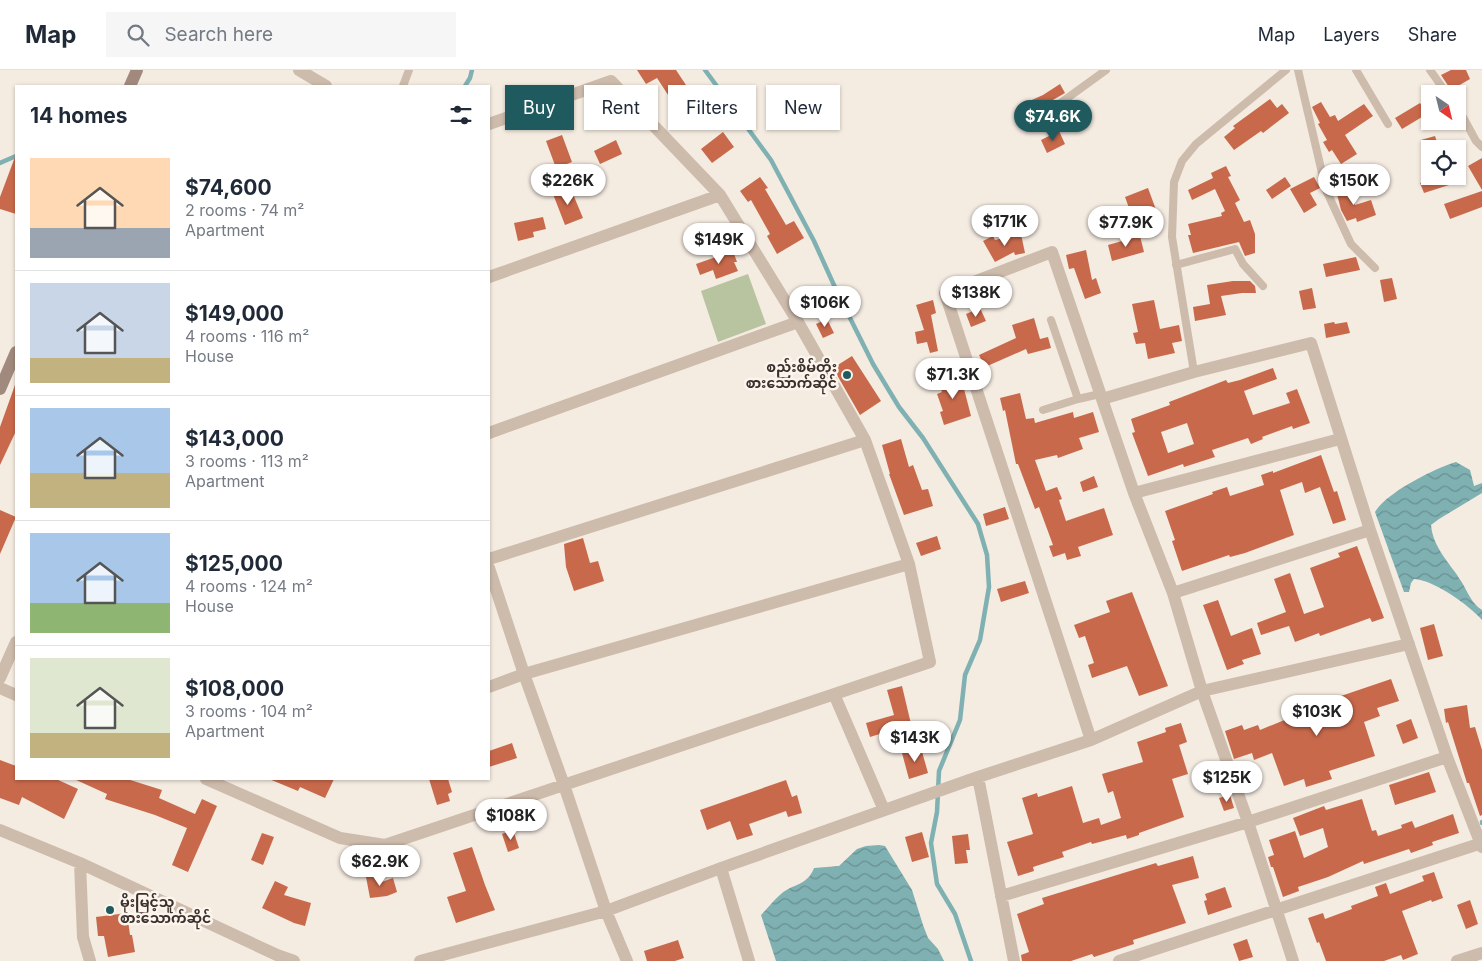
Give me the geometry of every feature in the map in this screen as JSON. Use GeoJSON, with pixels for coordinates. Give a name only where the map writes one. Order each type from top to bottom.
{"type":"FeatureCollection","features":[{"type":"Feature","properties":{"kind":"main road"},"geometry":{"type":"LineString","coordinates":[[130,85],[137,70]]}},
{"type":"Feature","properties":{"kind":"main road"},"geometry":{"type":"LineString","coordinates":[[0,389],[15,354]]}},
{"type":"Feature","properties":{"kind":"street"},"geometry":{"type":"LineString","coordinates":[[299,70],[324,85]]}},
{"type":"Feature","properties":{"kind":"street"},"geometry":{"type":"LineString","coordinates":[[208,780],[340,838],[385,845],[930,662],[909,564],[865,440],[798,322],[720,195],[611,81],[490,124]]}},
{"type":"Feature","properties":{"kind":"street"},"geometry":{"type":"LineString","coordinates":[[490,277],[720,195]]}},
{"type":"Feature","properties":{"kind":"street"},"geometry":{"type":"LineString","coordinates":[[1091,740],[945,293],[1052,252],[1134,493],[1173,593],[1202,691],[1248,822],[1293,961]]}},
{"type":"Feature","properties":{"kind":"street"},"geometry":{"type":"LineString","coordinates":[[490,433],[798,322]]}},
{"type":"Feature","properties":{"kind":"street"},"geometry":{"type":"LineString","coordinates":[[1101,397],[1311,343],[1370,530],[1447,757],[1482,845],[1119,961]]}},
{"type":"Feature","properties":{"kind":"street"},"geometry":{"type":"LineString","coordinates":[[1134,493],[1340,438]]}},
{"type":"Feature","properties":{"kind":"street"},"geometry":{"type":"LineString","coordinates":[[490,559],[865,440]]}},
{"type":"Feature","properties":{"kind":"street"},"geometry":{"type":"LineString","coordinates":[[1173,593],[1370,530]]}},
{"type":"Feature","properties":{"kind":"street"},"geometry":{"type":"LineString","coordinates":[[490,686],[524,674],[909,564]]}},
{"type":"Feature","properties":{"kind":"street"},"geometry":{"type":"LineString","coordinates":[[490,571],[606,911],[627,961]]}},
{"type":"Feature","properties":{"kind":"street"},"geometry":{"type":"LineString","coordinates":[[0,678],[15,644]]}},
{"type":"Feature","properties":{"kind":"street"},"geometry":{"type":"LineString","coordinates":[[420,961],[606,911],[884,810],[1091,740],[1202,691],[1409,644]]}},
{"type":"Feature","properties":{"kind":"street"},"geometry":{"type":"LineString","coordinates":[[0,688],[15,695]]}},
{"type":"Feature","properties":{"kind":"street"},"geometry":{"type":"LineString","coordinates":[[834,694],[884,810]]}},
{"type":"Feature","properties":{"kind":"street"},"geometry":{"type":"LineString","coordinates":[[1001,896],[1248,822],[1447,757]]}},
{"type":"Feature","properties":{"kind":"street"},"geometry":{"type":"LineString","coordinates":[[978,777],[1014,961]]}},
{"type":"Feature","properties":{"kind":"street"},"geometry":{"type":"LineString","coordinates":[[0,830],[80,863],[278,958],[294,961]]}},
{"type":"Feature","properties":{"kind":"street"},"geometry":{"type":"LineString","coordinates":[[80,863],[83,937],[90,961]]}},
{"type":"Feature","properties":{"kind":"street"},"geometry":{"type":"LineString","coordinates":[[721,868],[749,961]]}},
{"type":"Feature","properties":{"kind":"street"},"geometry":{"type":"LineString","coordinates":[[1457,961],[1482,953]]}},
{"type":"Feature","properties":{"kind":"lane"},"geometry":{"type":"LineString","coordinates":[[403,85],[410,70]]}},
{"type":"Feature","properties":{"kind":"lane"},"geometry":{"type":"LineString","coordinates":[[1044,123],[1055,107],[1106,70]]}},
{"type":"Feature","properties":{"kind":"lane"},"geometry":{"type":"LineString","coordinates":[[1194,372],[1172,237],[1174,182],[1182,161],[1196,144],[1286,70]]}},
{"type":"Feature","properties":{"kind":"lane"},"geometry":{"type":"LineString","coordinates":[[1298,70],[1326,190],[1351,244],[1375,268]]}},
{"type":"Feature","properties":{"kind":"lane"},"geometry":{"type":"LineString","coordinates":[[1356,70],[1388,124]]}},
{"type":"Feature","properties":{"kind":"lane"},"geometry":{"type":"LineString","coordinates":[[1430,70],[1441,85]]}},
{"type":"Feature","properties":{"kind":"lane"},"geometry":{"type":"LineString","coordinates":[[1466,123],[1476,141],[1482,147]]}},
{"type":"Feature","properties":{"kind":"lane"},"geometry":{"type":"LineString","coordinates":[[1176,264],[1235,249],[1242,264],[1263,286]]}},
{"type":"Feature","properties":{"kind":"lane"},"geometry":{"type":"LineString","coordinates":[[1052,320],[1078,399]]}},
{"type":"Feature","properties":{"kind":"lane"},"geometry":{"type":"LineString","coordinates":[[1044,410],[1078,399],[1101,397]]}},
{"type":"Feature","properties":{"kind":"green space"},"geometry":{"type":"Polygon","coordinates":[[[748,274],[766,324],[718,342],[701,291],[748,274]]]}},
{"type":"Feature","properties":{"kind":"water"},"geometry":{"type":"Polygon","coordinates":[[[1456,462],[1470,470],[1474,486],[1482,483],[1482,493],[1431,525],[1432,533],[1438,548],[1461,581],[1472,601],[1482,610],[1482,620],[1469,607],[1451,594],[1422,580],[1414,579],[1409,592],[1404,592],[1375,512],[1389,497],[1400,489],[1424,475],[1456,462]]]}},
{"type":"Feature","properties":{"kind":"water"},"geometry":{"type":"Polygon","coordinates":[[[879,845],[885,846],[912,890],[928,938],[938,949],[944,961],[776,961],[761,915],[786,890],[808,878],[814,868],[839,866],[857,849],[879,845]]]}},
{"type":"Feature","properties":{"kind":"building"},"geometry":{"type":"Polygon","coordinates":[[[637,70],[676,70],[686,85],[668,85],[668,95],[657,78],[646,84],[637,70]]]}},
{"type":"Feature","properties":{"kind":"building"},"geometry":{"type":"Polygon","coordinates":[[[1451,70],[1466,70],[1470,79],[1460,85],[1448,85],[1441,75],[1451,70]]]}},
{"type":"Feature","properties":{"kind":"building"},"geometry":{"type":"Polygon","coordinates":[[[1060,84],[1065,93],[1030,113],[1025,103],[1043,95],[1060,84]]]}},
{"type":"Feature","properties":{"kind":"building"},"geometry":{"type":"Polygon","coordinates":[[[1270,99],[1277,108],[1282,104],[1289,113],[1263,133],[1261,131],[1234,150],[1224,137],[1235,128],[1233,126],[1270,99]]]}},
{"type":"Feature","properties":{"kind":"building"},"geometry":{"type":"Polygon","coordinates":[[[1321,102],[1330,117],[1335,115],[1338,121],[1364,104],[1373,116],[1345,135],[1357,154],[1341,164],[1332,150],[1329,152],[1323,142],[1327,140],[1318,124],[1320,123],[1312,107],[1321,102]]]}},
{"type":"Feature","properties":{"kind":"building"},"geometry":{"type":"Polygon","coordinates":[[[1420,103],[1421,105],[1421,118],[1402,129],[1395,118],[1420,103]]]}},
{"type":"Feature","properties":{"kind":"building"},"geometry":{"type":"Polygon","coordinates":[[[1059,131],[1065,144],[1047,153],[1041,140],[1059,131]]]}},
{"type":"Feature","properties":{"kind":"building"},"geometry":{"type":"Polygon","coordinates":[[[723,132],[734,147],[712,163],[701,149],[723,132]]]}},
{"type":"Feature","properties":{"kind":"building"},"geometry":{"type":"Polygon","coordinates":[[[562,135],[572,162],[556,168],[546,141],[562,135]]]}},
{"type":"Feature","properties":{"kind":"building"},"geometry":{"type":"Polygon","coordinates":[[[1435,136],[1436,140],[1421,140],[1435,136]]]}},
{"type":"Feature","properties":{"kind":"building"},"geometry":{"type":"Polygon","coordinates":[[[616,140],[622,154],[600,164],[594,151],[616,140]]]}},
{"type":"Feature","properties":{"kind":"building"},"geometry":{"type":"Polygon","coordinates":[[[15,157],[15,214],[0,209],[0,197],[15,157]]]}},
{"type":"Feature","properties":{"kind":"building"},"geometry":{"type":"Polygon","coordinates":[[[1482,158],[1482,190],[1468,166],[1482,158]]]}},
{"type":"Feature","properties":{"kind":"building"},"geometry":{"type":"Polygon","coordinates":[[[1226,166],[1231,176],[1228,177],[1240,200],[1235,203],[1244,222],[1250,220],[1255,234],[1255,253],[1245,256],[1239,242],[1193,253],[1188,235],[1191,235],[1188,224],[1222,216],[1221,213],[1225,211],[1215,189],[1192,200],[1188,190],[1213,178],[1211,173],[1226,166]]]}},
{"type":"Feature","properties":{"kind":"building"},"geometry":{"type":"Polygon","coordinates":[[[760,177],[768,188],[765,189],[786,225],[794,221],[804,238],[777,254],[767,236],[770,234],[751,200],[748,202],[740,191],[760,177]]]}},
{"type":"Feature","properties":{"kind":"building"},"geometry":{"type":"Polygon","coordinates":[[[1285,177],[1291,186],[1272,199],[1266,190],[1285,177]]]}},
{"type":"Feature","properties":{"kind":"building"},"geometry":{"type":"Polygon","coordinates":[[[1314,177],[1320,188],[1310,193],[1317,205],[1304,213],[1290,189],[1314,177]]]}},
{"type":"Feature","properties":{"kind":"building"},"geometry":{"type":"Polygon","coordinates":[[[1420,183],[1421,185],[1449,185],[1424,193],[1420,183]]]}},
{"type":"Feature","properties":{"kind":"building"},"geometry":{"type":"Polygon","coordinates":[[[1349,186],[1355,205],[1371,200],[1376,215],[1357,222],[1356,218],[1347,221],[1341,210],[1336,190],[1349,186]]]}},
{"type":"Feature","properties":{"kind":"building"},"geometry":{"type":"Polygon","coordinates":[[[570,187],[583,218],[565,225],[553,194],[570,187]]]}},
{"type":"Feature","properties":{"kind":"building"},"geometry":{"type":"Polygon","coordinates":[[[1148,188],[1159,218],[1136,227],[1125,197],[1148,188]]]}},
{"type":"Feature","properties":{"kind":"building"},"geometry":{"type":"Polygon","coordinates":[[[1482,191],[1482,207],[1450,219],[1444,204],[1482,191]]]}},
{"type":"Feature","properties":{"kind":"building"},"geometry":{"type":"Polygon","coordinates":[[[543,217],[546,229],[533,232],[534,237],[518,241],[514,223],[543,217]]]}},
{"type":"Feature","properties":{"kind":"building"},"geometry":{"type":"Polygon","coordinates":[[[1021,234],[1025,253],[1015,255],[1014,252],[995,262],[983,241],[993,236],[995,240],[1021,234]]]}},
{"type":"Feature","properties":{"kind":"building"},"geometry":{"type":"Polygon","coordinates":[[[1140,236],[1144,252],[1112,261],[1108,245],[1140,236]]]}},
{"type":"Feature","properties":{"kind":"building"},"geometry":{"type":"Polygon","coordinates":[[[1086,250],[1092,280],[1096,278],[1101,293],[1085,299],[1074,268],[1069,269],[1066,255],[1086,250]]]}},
{"type":"Feature","properties":{"kind":"building"},"geometry":{"type":"Polygon","coordinates":[[[733,251],[737,262],[734,262],[738,271],[716,279],[713,270],[700,275],[696,264],[733,251]]]}},
{"type":"Feature","properties":{"kind":"building"},"geometry":{"type":"Polygon","coordinates":[[[1356,257],[1360,270],[1326,277],[1323,264],[1356,257]]]}},
{"type":"Feature","properties":{"kind":"building"},"geometry":{"type":"Polygon","coordinates":[[[1392,278],[1397,299],[1384,302],[1380,280],[1392,278]]]}},
{"type":"Feature","properties":{"kind":"building"},"geometry":{"type":"Polygon","coordinates":[[[1233,281],[1250,281],[1255,286],[1256,293],[1221,296],[1226,315],[1195,321],[1193,307],[1210,304],[1207,285],[1233,281]]]}},
{"type":"Feature","properties":{"kind":"building"},"geometry":{"type":"Polygon","coordinates":[[[1312,288],[1316,308],[1303,310],[1299,291],[1312,288]]]}},
{"type":"Feature","properties":{"kind":"building"},"geometry":{"type":"Polygon","coordinates":[[[933,300],[936,313],[931,315],[938,351],[930,353],[927,342],[917,344],[915,332],[924,330],[916,305],[933,300]]]}},
{"type":"Feature","properties":{"kind":"building"},"geometry":{"type":"Polygon","coordinates":[[[1154,300],[1160,329],[1179,325],[1182,341],[1172,343],[1175,353],[1148,359],[1145,343],[1136,344],[1133,333],[1138,332],[1132,304],[1154,300]]]}},
{"type":"Feature","properties":{"kind":"building"},"geometry":{"type":"Polygon","coordinates":[[[980,308],[986,321],[971,327],[966,314],[980,308]]]}},
{"type":"Feature","properties":{"kind":"building"},"geometry":{"type":"Polygon","coordinates":[[[1034,318],[1040,339],[1048,337],[1051,348],[1028,354],[1026,349],[985,367],[979,355],[1016,338],[1012,325],[1034,318]]]}},
{"type":"Feature","properties":{"kind":"building"},"geometry":{"type":"Polygon","coordinates":[[[827,319],[834,333],[823,338],[816,324],[827,319]]]}},
{"type":"Feature","properties":{"kind":"building"},"geometry":{"type":"Polygon","coordinates":[[[1334,322],[1335,324],[1347,322],[1350,333],[1326,338],[1324,324],[1334,322]]]}},
{"type":"Feature","properties":{"kind":"building"},"geometry":{"type":"Polygon","coordinates":[[[852,356],[881,401],[860,415],[833,368],[852,356]]]}},
{"type":"Feature","properties":{"kind":"building"},"geometry":{"type":"Polygon","coordinates":[[[1273,368],[1277,379],[1244,391],[1253,415],[1290,403],[1286,393],[1297,389],[1310,423],[1293,429],[1292,426],[1262,437],[1263,439],[1251,444],[1248,438],[1212,450],[1215,457],[1184,467],[1183,464],[1148,476],[1132,433],[1135,432],[1131,419],[1170,405],[1169,402],[1226,380],[1228,383],[1273,368]],[[1187,423],[1161,432],[1168,453],[1194,444],[1187,423]]]}},
{"type":"Feature","properties":{"kind":"building"},"geometry":{"type":"Polygon","coordinates":[[[952,373],[957,387],[963,385],[971,416],[944,425],[940,412],[943,411],[937,394],[942,392],[937,379],[952,373]]]}},
{"type":"Feature","properties":{"kind":"building"},"geometry":{"type":"Polygon","coordinates":[[[15,385],[15,433],[0,465],[0,427],[15,385]]]}},
{"type":"Feature","properties":{"kind":"building"},"geometry":{"type":"Polygon","coordinates":[[[1020,393],[1026,419],[1034,418],[1035,423],[1073,412],[1074,418],[1093,412],[1099,432],[1079,438],[1083,449],[1058,458],[1057,455],[1035,460],[1046,491],[1057,487],[1062,499],[1059,500],[1066,521],[1104,508],[1113,535],[1078,547],[1081,556],[1067,560],[1065,553],[1053,557],[1049,546],[1053,545],[1039,507],[1035,509],[1018,464],[1016,464],[1005,410],[1003,411],[1000,398],[1020,393]]]}},
{"type":"Feature","properties":{"kind":"building"},"geometry":{"type":"Polygon","coordinates":[[[901,439],[909,467],[913,465],[922,490],[928,489],[933,506],[904,515],[889,474],[882,445],[901,439]]]}},
{"type":"Feature","properties":{"kind":"building"},"geometry":{"type":"Polygon","coordinates":[[[1321,455],[1334,492],[1337,491],[1346,520],[1333,524],[1320,487],[1305,493],[1302,482],[1280,490],[1294,535],[1245,553],[1230,557],[1229,555],[1182,571],[1172,541],[1175,540],[1165,511],[1227,487],[1230,496],[1264,485],[1261,475],[1273,471],[1273,473],[1321,455]]]}},
{"type":"Feature","properties":{"kind":"building"},"geometry":{"type":"Polygon","coordinates":[[[1094,476],[1098,487],[1083,492],[1080,482],[1094,476]]]}},
{"type":"Feature","properties":{"kind":"building"},"geometry":{"type":"Polygon","coordinates":[[[1005,507],[1009,519],[986,526],[983,514],[1005,507]]]}},
{"type":"Feature","properties":{"kind":"building"},"geometry":{"type":"Polygon","coordinates":[[[0,510],[15,517],[15,519],[0,554],[0,510]]]}},
{"type":"Feature","properties":{"kind":"building"},"geometry":{"type":"Polygon","coordinates":[[[937,536],[941,549],[921,556],[916,543],[937,536]]]}},
{"type":"Feature","properties":{"kind":"building"},"geometry":{"type":"Polygon","coordinates":[[[583,538],[590,563],[598,561],[604,581],[574,591],[566,567],[564,544],[583,538]]]}},
{"type":"Feature","properties":{"kind":"building"},"geometry":{"type":"Polygon","coordinates":[[[1357,546],[1384,618],[1372,622],[1370,618],[1320,636],[1319,633],[1295,642],[1289,626],[1261,635],[1257,623],[1286,612],[1274,579],[1290,573],[1304,614],[1324,607],[1310,568],[1340,557],[1338,553],[1357,546]]]}},
{"type":"Feature","properties":{"kind":"building"},"geometry":{"type":"Polygon","coordinates":[[[1025,581],[1029,593],[1001,602],[997,589],[1025,581]]]}},
{"type":"Feature","properties":{"kind":"building"},"geometry":{"type":"Polygon","coordinates":[[[1132,592],[1168,686],[1139,696],[1127,666],[1092,678],[1088,665],[1094,663],[1085,636],[1079,638],[1074,625],[1110,612],[1106,601],[1132,592]]]}},
{"type":"Feature","properties":{"kind":"building"},"geometry":{"type":"Polygon","coordinates":[[[1218,600],[1231,636],[1252,628],[1261,654],[1242,660],[1244,664],[1227,670],[1203,605],[1218,600]]]}},
{"type":"Feature","properties":{"kind":"building"},"geometry":{"type":"Polygon","coordinates":[[[1434,624],[1443,656],[1428,660],[1420,628],[1434,624]]]}},
{"type":"Feature","properties":{"kind":"building"},"geometry":{"type":"Polygon","coordinates":[[[1391,679],[1399,701],[1377,708],[1380,716],[1364,722],[1375,756],[1329,771],[1332,779],[1306,787],[1304,779],[1284,786],[1272,753],[1254,760],[1252,753],[1234,759],[1225,731],[1242,725],[1244,730],[1258,725],[1260,730],[1299,714],[1302,723],[1324,716],[1321,708],[1339,701],[1338,697],[1391,679]]]}},
{"type":"Feature","properties":{"kind":"building"},"geometry":{"type":"Polygon","coordinates":[[[902,686],[911,724],[903,727],[908,747],[891,751],[886,732],[870,737],[866,723],[894,715],[887,690],[902,686]]]}},
{"type":"Feature","properties":{"kind":"building"},"geometry":{"type":"Polygon","coordinates":[[[1467,705],[1470,728],[1475,727],[1482,750],[1482,815],[1480,816],[1469,783],[1467,783],[1448,722],[1446,723],[1444,709],[1467,705]]]}},
{"type":"Feature","properties":{"kind":"building"},"geometry":{"type":"Polygon","coordinates":[[[1411,719],[1418,738],[1403,744],[1396,725],[1411,719]]]}},
{"type":"Feature","properties":{"kind":"building"},"geometry":{"type":"Polygon","coordinates":[[[1181,723],[1187,742],[1179,745],[1188,774],[1172,779],[1184,817],[1127,839],[1126,835],[1092,844],[1091,842],[1062,852],[1064,857],[1033,867],[1034,871],[1018,876],[1007,842],[1033,834],[1022,798],[1037,793],[1038,797],[1072,786],[1083,823],[1099,818],[1101,825],[1121,818],[1113,791],[1108,793],[1102,774],[1143,762],[1137,742],[1166,732],[1165,728],[1181,723]]]}},
{"type":"Feature","properties":{"kind":"building"},"geometry":{"type":"Polygon","coordinates":[[[512,743],[517,758],[490,767],[490,751],[512,743]]]}},
{"type":"Feature","properties":{"kind":"building"},"geometry":{"type":"Polygon","coordinates":[[[921,748],[928,773],[909,779],[902,753],[921,748]]]}},
{"type":"Feature","properties":{"kind":"building"},"geometry":{"type":"Polygon","coordinates":[[[0,760],[15,766],[15,780],[58,780],[78,789],[64,819],[22,797],[19,805],[0,798],[0,760]]]}},
{"type":"Feature","properties":{"kind":"building"},"geometry":{"type":"Polygon","coordinates":[[[1429,772],[1436,792],[1395,805],[1389,785],[1429,772]]]}},
{"type":"Feature","properties":{"kind":"building"},"geometry":{"type":"Polygon","coordinates":[[[76,780],[130,780],[162,790],[159,798],[195,814],[202,799],[217,806],[188,872],[172,865],[187,828],[155,815],[105,799],[107,794],[76,780]]]}},
{"type":"Feature","properties":{"kind":"building"},"geometry":{"type":"Polygon","coordinates":[[[271,780],[334,780],[325,798],[300,787],[298,791],[271,780]]]}},
{"type":"Feature","properties":{"kind":"building"},"geometry":{"type":"Polygon","coordinates":[[[429,780],[448,780],[452,792],[448,794],[450,801],[437,805],[429,780]]]}},
{"type":"Feature","properties":{"kind":"building"},"geometry":{"type":"Polygon","coordinates":[[[786,780],[792,797],[797,795],[802,813],[788,817],[786,811],[749,824],[753,835],[737,840],[730,821],[707,830],[700,810],[786,780]]]}},
{"type":"Feature","properties":{"kind":"building"},"geometry":{"type":"Polygon","coordinates":[[[1230,795],[1234,808],[1224,811],[1219,798],[1230,795]]]}},
{"type":"Feature","properties":{"kind":"building"},"geometry":{"type":"Polygon","coordinates":[[[1362,799],[1372,831],[1376,830],[1378,836],[1402,828],[1401,825],[1412,821],[1415,828],[1453,814],[1459,833],[1432,842],[1433,845],[1411,853],[1409,849],[1364,864],[1363,861],[1328,877],[1298,887],[1299,891],[1283,897],[1268,857],[1274,855],[1269,840],[1295,831],[1304,858],[1328,847],[1323,828],[1300,836],[1293,818],[1324,806],[1326,810],[1362,799]]]}},
{"type":"Feature","properties":{"kind":"building"},"geometry":{"type":"Polygon","coordinates":[[[513,830],[519,848],[508,852],[502,834],[513,830]]]}},
{"type":"Feature","properties":{"kind":"building"},"geometry":{"type":"Polygon","coordinates":[[[922,832],[929,857],[912,862],[905,837],[922,832]]]}},
{"type":"Feature","properties":{"kind":"building"},"geometry":{"type":"Polygon","coordinates":[[[262,833],[274,837],[263,865],[251,860],[262,833]]]}},
{"type":"Feature","properties":{"kind":"building"},"geometry":{"type":"Polygon","coordinates":[[[968,834],[970,850],[966,850],[968,863],[955,864],[952,836],[968,834]]]}},
{"type":"Feature","properties":{"kind":"building"},"geometry":{"type":"Polygon","coordinates":[[[472,847],[495,910],[456,923],[447,897],[466,891],[453,853],[472,847]]]}},
{"type":"Feature","properties":{"kind":"building"},"geometry":{"type":"Polygon","coordinates":[[[1193,856],[1199,878],[1172,885],[1186,923],[1133,940],[1134,944],[1094,957],[1092,954],[1071,961],[1022,961],[1021,955],[1029,952],[1017,914],[1044,904],[1042,898],[1156,863],[1158,866],[1193,856]]]}},
{"type":"Feature","properties":{"kind":"building"},"geometry":{"type":"Polygon","coordinates":[[[1434,872],[1443,898],[1432,902],[1431,900],[1402,911],[1418,954],[1403,960],[1401,955],[1384,961],[1326,961],[1308,918],[1323,913],[1325,919],[1352,909],[1351,906],[1378,896],[1375,887],[1386,883],[1390,894],[1424,881],[1422,876],[1434,872]]]}},
{"type":"Feature","properties":{"kind":"building"},"geometry":{"type":"Polygon","coordinates":[[[377,875],[379,883],[393,878],[397,892],[387,896],[370,898],[366,877],[377,875]]]}},
{"type":"Feature","properties":{"kind":"building"},"geometry":{"type":"Polygon","coordinates":[[[275,881],[288,887],[284,895],[311,903],[305,926],[262,908],[275,881]]]}},
{"type":"Feature","properties":{"kind":"building"},"geometry":{"type":"Polygon","coordinates":[[[1225,887],[1232,907],[1208,915],[1204,901],[1207,900],[1205,894],[1225,887]]]}},
{"type":"Feature","properties":{"kind":"building"},"geometry":{"type":"Polygon","coordinates":[[[1470,900],[1478,924],[1466,929],[1457,905],[1470,900]]]}},
{"type":"Feature","properties":{"kind":"building"},"geometry":{"type":"Polygon","coordinates":[[[127,913],[135,952],[108,957],[104,936],[98,936],[96,917],[127,913]]]}},
{"type":"Feature","properties":{"kind":"building"},"geometry":{"type":"Polygon","coordinates":[[[1247,939],[1253,957],[1239,961],[1233,944],[1247,939]]]}},
{"type":"Feature","properties":{"kind":"building"},"geometry":{"type":"Polygon","coordinates":[[[678,940],[684,958],[675,961],[647,961],[644,951],[678,940]]]}},
{"type":"Feature","properties":{"kind":"waterway"},"geometry":{"type":"LineString","coordinates":[[466,85],[472,70]]}},
{"type":"Feature","properties":{"kind":"waterway"},"geometry":{"type":"LineString","coordinates":[[705,70],[771,160],[814,241],[873,364],[899,407],[923,438],[978,524],[987,555],[989,587],[980,640],[965,675],[960,720],[939,771],[937,812],[931,843],[937,884],[955,914],[971,961]]}},
{"type":"Feature","properties":{"kind":"waterway"},"geometry":{"type":"LineString","coordinates":[[0,163],[15,156]]}},
{"type":"Feature","properties":{"kind":"place","name":"စည်းစိမ်တိုး စားသောက်ဆိုင်"},"geometry":{"type":"Point","coordinates":[847,375]}},
{"type":"Feature","properties":{"kind":"place","name":"မိုးမြင့်သူ စားသောက်ဆိုင်"},"geometry":{"type":"Point","coordinates":[110,910]}}]}
